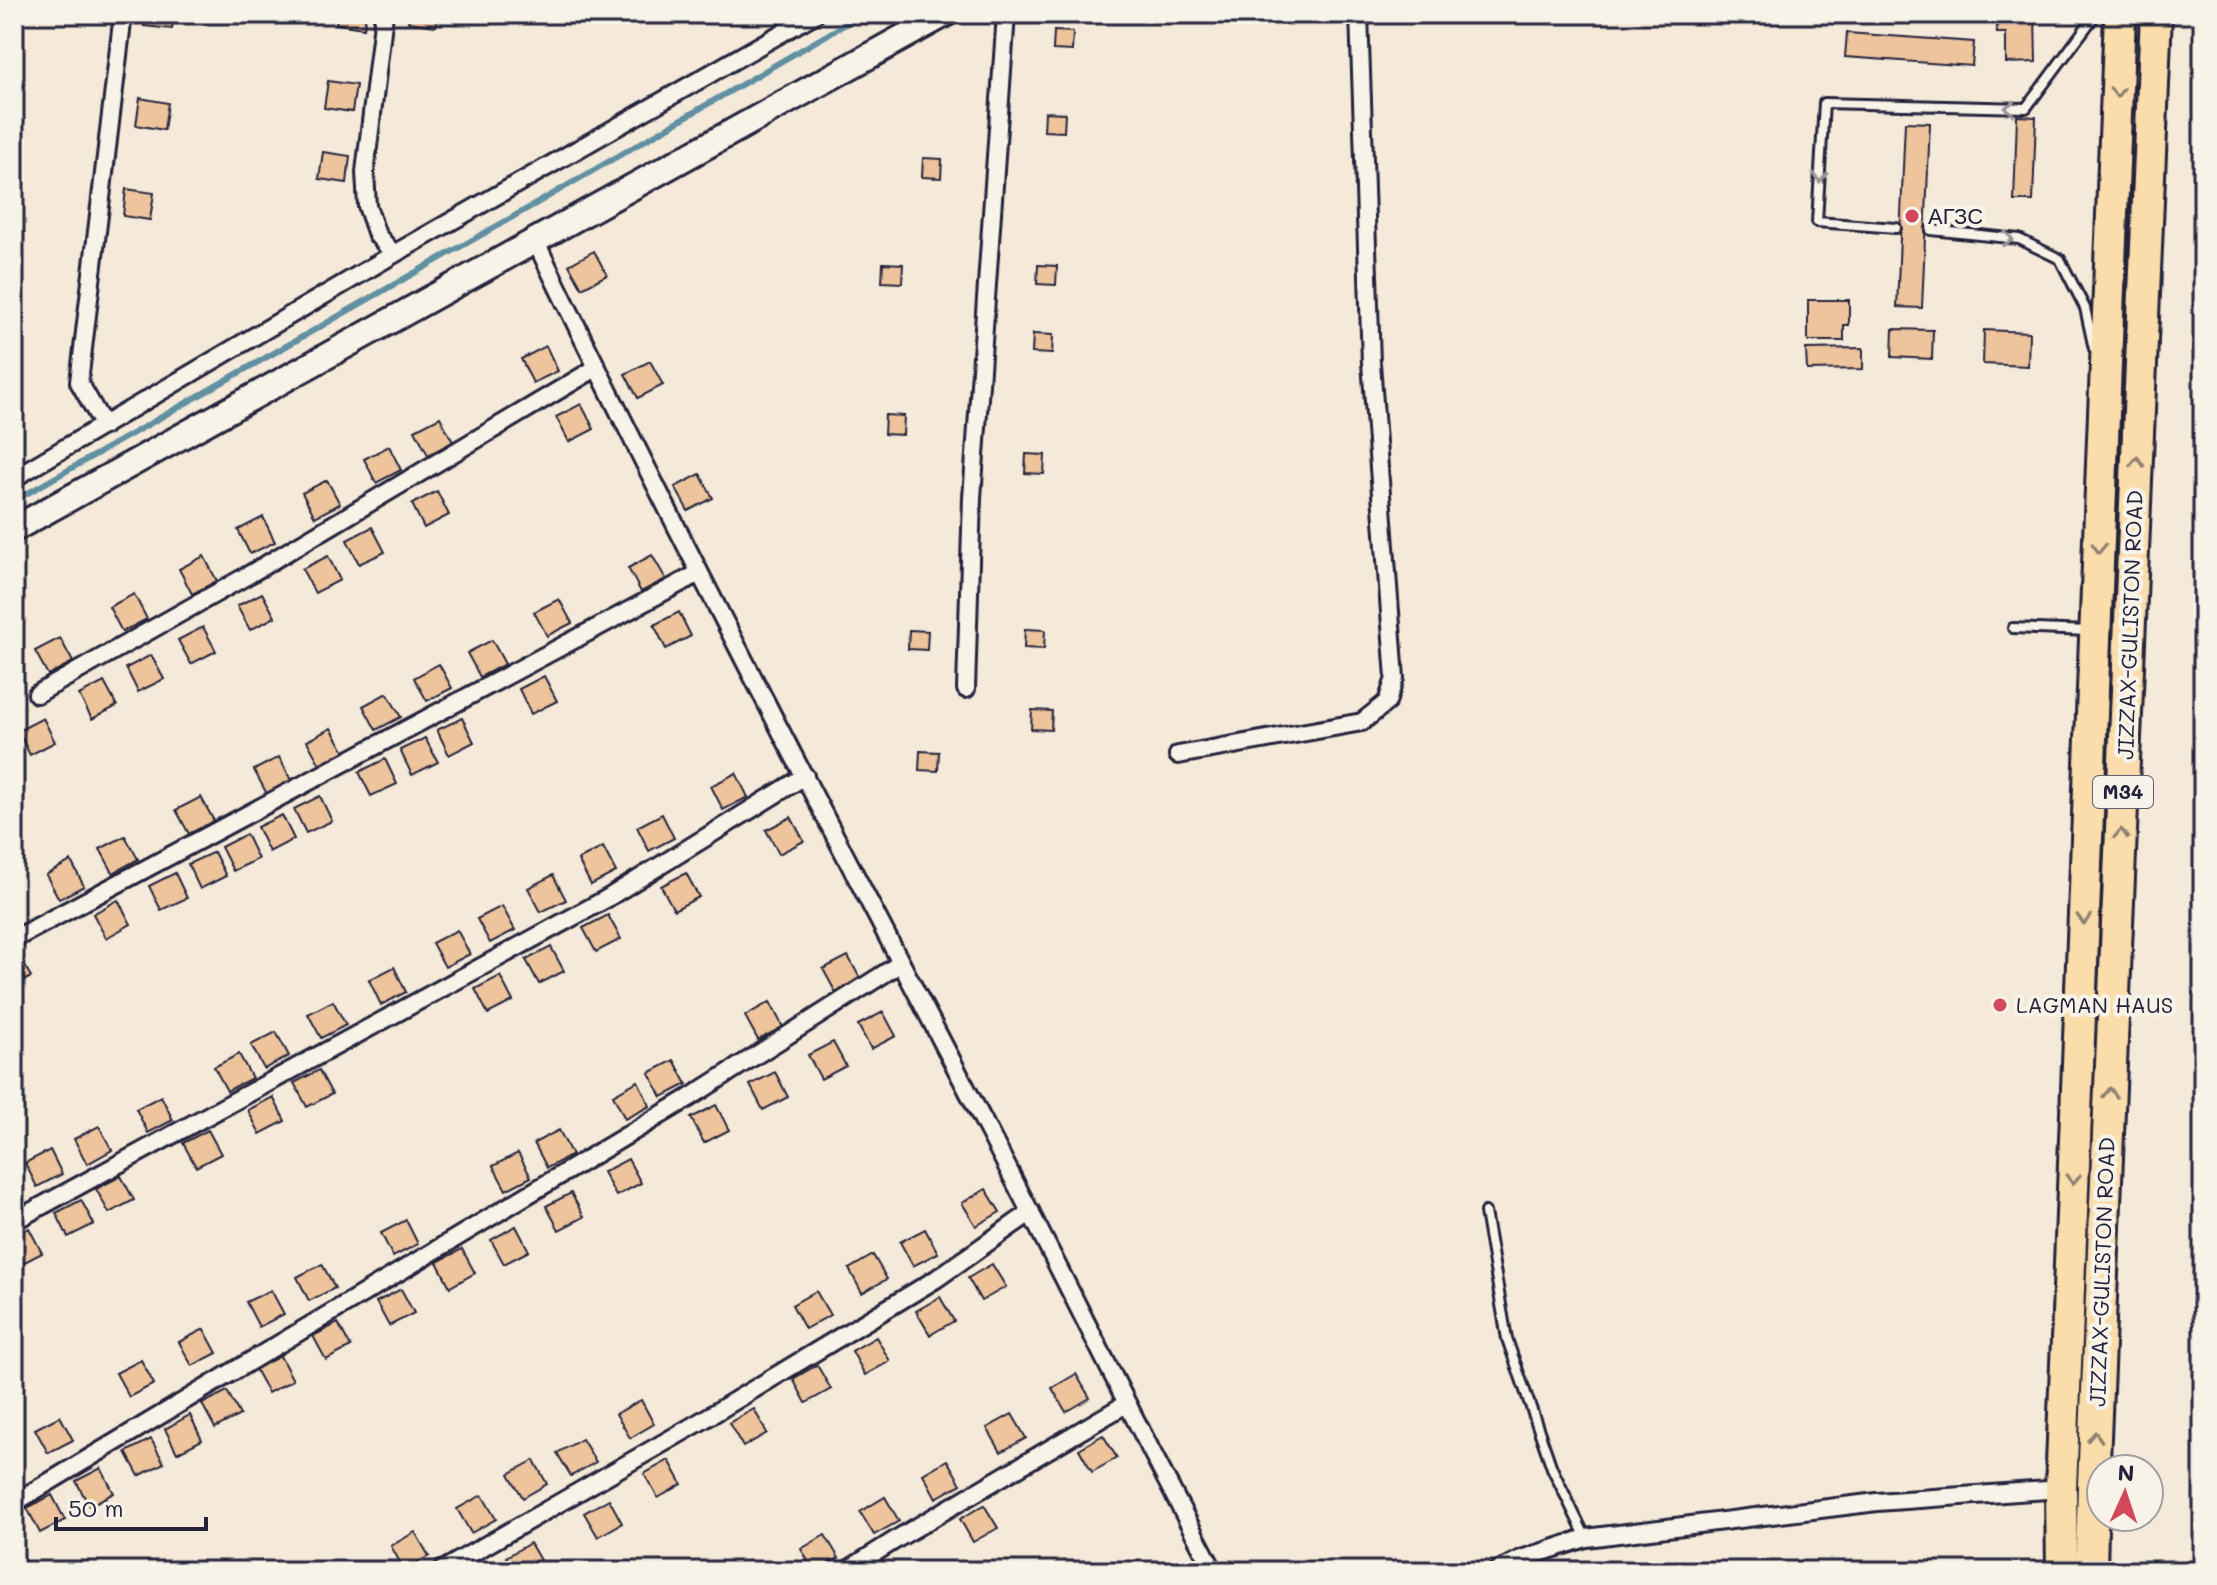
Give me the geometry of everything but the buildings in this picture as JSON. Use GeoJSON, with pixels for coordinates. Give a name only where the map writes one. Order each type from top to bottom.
{"type":"FeatureCollection","features":[{"type":"Feature","properties":{"kind":"highway","name":"JIZZAX-GULISTON ROAD"},"geometry":{"type":"LineString","coordinates":[[2062,1571],[2061,1489],[2120,14]]}},
{"type":"Feature","properties":{"kind":"highway","name":"JIZZAX-GULISTON ROAD"},"geometry":{"type":"LineString","coordinates":[[2091,1571],[2156,14]]}},
{"type":"Feature","properties":{"kind":"highway"},"geometry":{"type":"LineString","coordinates":[[2095,632],[2130,633]]}},
{"type":"Feature","properties":{"kind":"street"},"geometry":{"type":"LineString","coordinates":[[104,426],[79,382],[123,14]]}},
{"type":"Feature","properties":{"kind":"street"},"geometry":{"type":"LineString","coordinates":[[384,14],[365,172],[367,206],[377,235],[394,254]]}},
{"type":"Feature","properties":{"kind":"street"},"geometry":{"type":"LineString","coordinates":[[14,478],[394,254],[815,14]]}},
{"type":"Feature","properties":{"kind":"street"},"geometry":{"type":"LineString","coordinates":[[14,529],[945,14]]}},
{"type":"Feature","properties":{"kind":"street"},"geometry":{"type":"LineString","coordinates":[[966,689],[972,498],[1006,14]]}},
{"type":"Feature","properties":{"kind":"street"},"geometry":{"type":"LineString","coordinates":[[1178,755],[1362,722],[1387,702],[1395,678],[1371,363],[1359,14]]}},
{"type":"Feature","properties":{"kind":"street"},"geometry":{"type":"LineString","coordinates":[[535,240],[699,573],[1214,1571]]}},
{"type":"Feature","properties":{"kind":"street"},"geometry":{"type":"LineString","coordinates":[[37,694],[250,574],[596,368]]}},
{"type":"Feature","properties":{"kind":"street"},"geometry":{"type":"LineString","coordinates":[[18,937],[699,573]]}},
{"type":"Feature","properties":{"kind":"street"},"geometry":{"type":"LineString","coordinates":[[14,1221],[606,899],[805,776]]}},
{"type":"Feature","properties":{"kind":"street"},"geometry":{"type":"LineString","coordinates":[[14,1503],[689,1098],[901,963]]}},
{"type":"Feature","properties":{"kind":"street"},"geometry":{"type":"LineString","coordinates":[[441,1571],[684,1431],[936,1279],[1031,1212]]}},
{"type":"Feature","properties":{"kind":"street"},"geometry":{"type":"LineString","coordinates":[[846,1571],[1126,1404]]}},
{"type":"Feature","properties":{"kind":"street"},"geometry":{"type":"LineString","coordinates":[[1497,1571],[1521,1559],[1586,1538],[1877,1502],[2061,1489]]}},
{"type":"Feature","properties":{"kind":"lane"},"geometry":{"type":"LineString","coordinates":[[1896,228],[1817,222],[1824,103],[2026,108],[2096,14]]}},
{"type":"Feature","properties":{"kind":"lane"},"geometry":{"type":"LineString","coordinates":[[1931,230],[2019,239],[2060,259],[2085,308],[2104,397]]}},
{"type":"Feature","properties":{"kind":"lane"},"geometry":{"type":"LineString","coordinates":[[2013,628],[2095,632]]}},
{"type":"Feature","properties":{"kind":"lane"},"geometry":{"type":"LineString","coordinates":[[1485,1212],[1507,1339],[1552,1468],[1586,1538]]}},
{"type":"Feature","properties":{"kind":"waterway"},"geometry":{"type":"LineString","coordinates":[[14,501],[863,14]]}},
{"type":"Feature","properties":{"kind":"place","name":"АГЗС"},"geometry":{"type":"Point","coordinates":[1912,216]}},
{"type":"Feature","properties":{"kind":"place","name":"LAGMAN HAUS"},"geometry":{"type":"Point","coordinates":[2000,1005]}}]}
